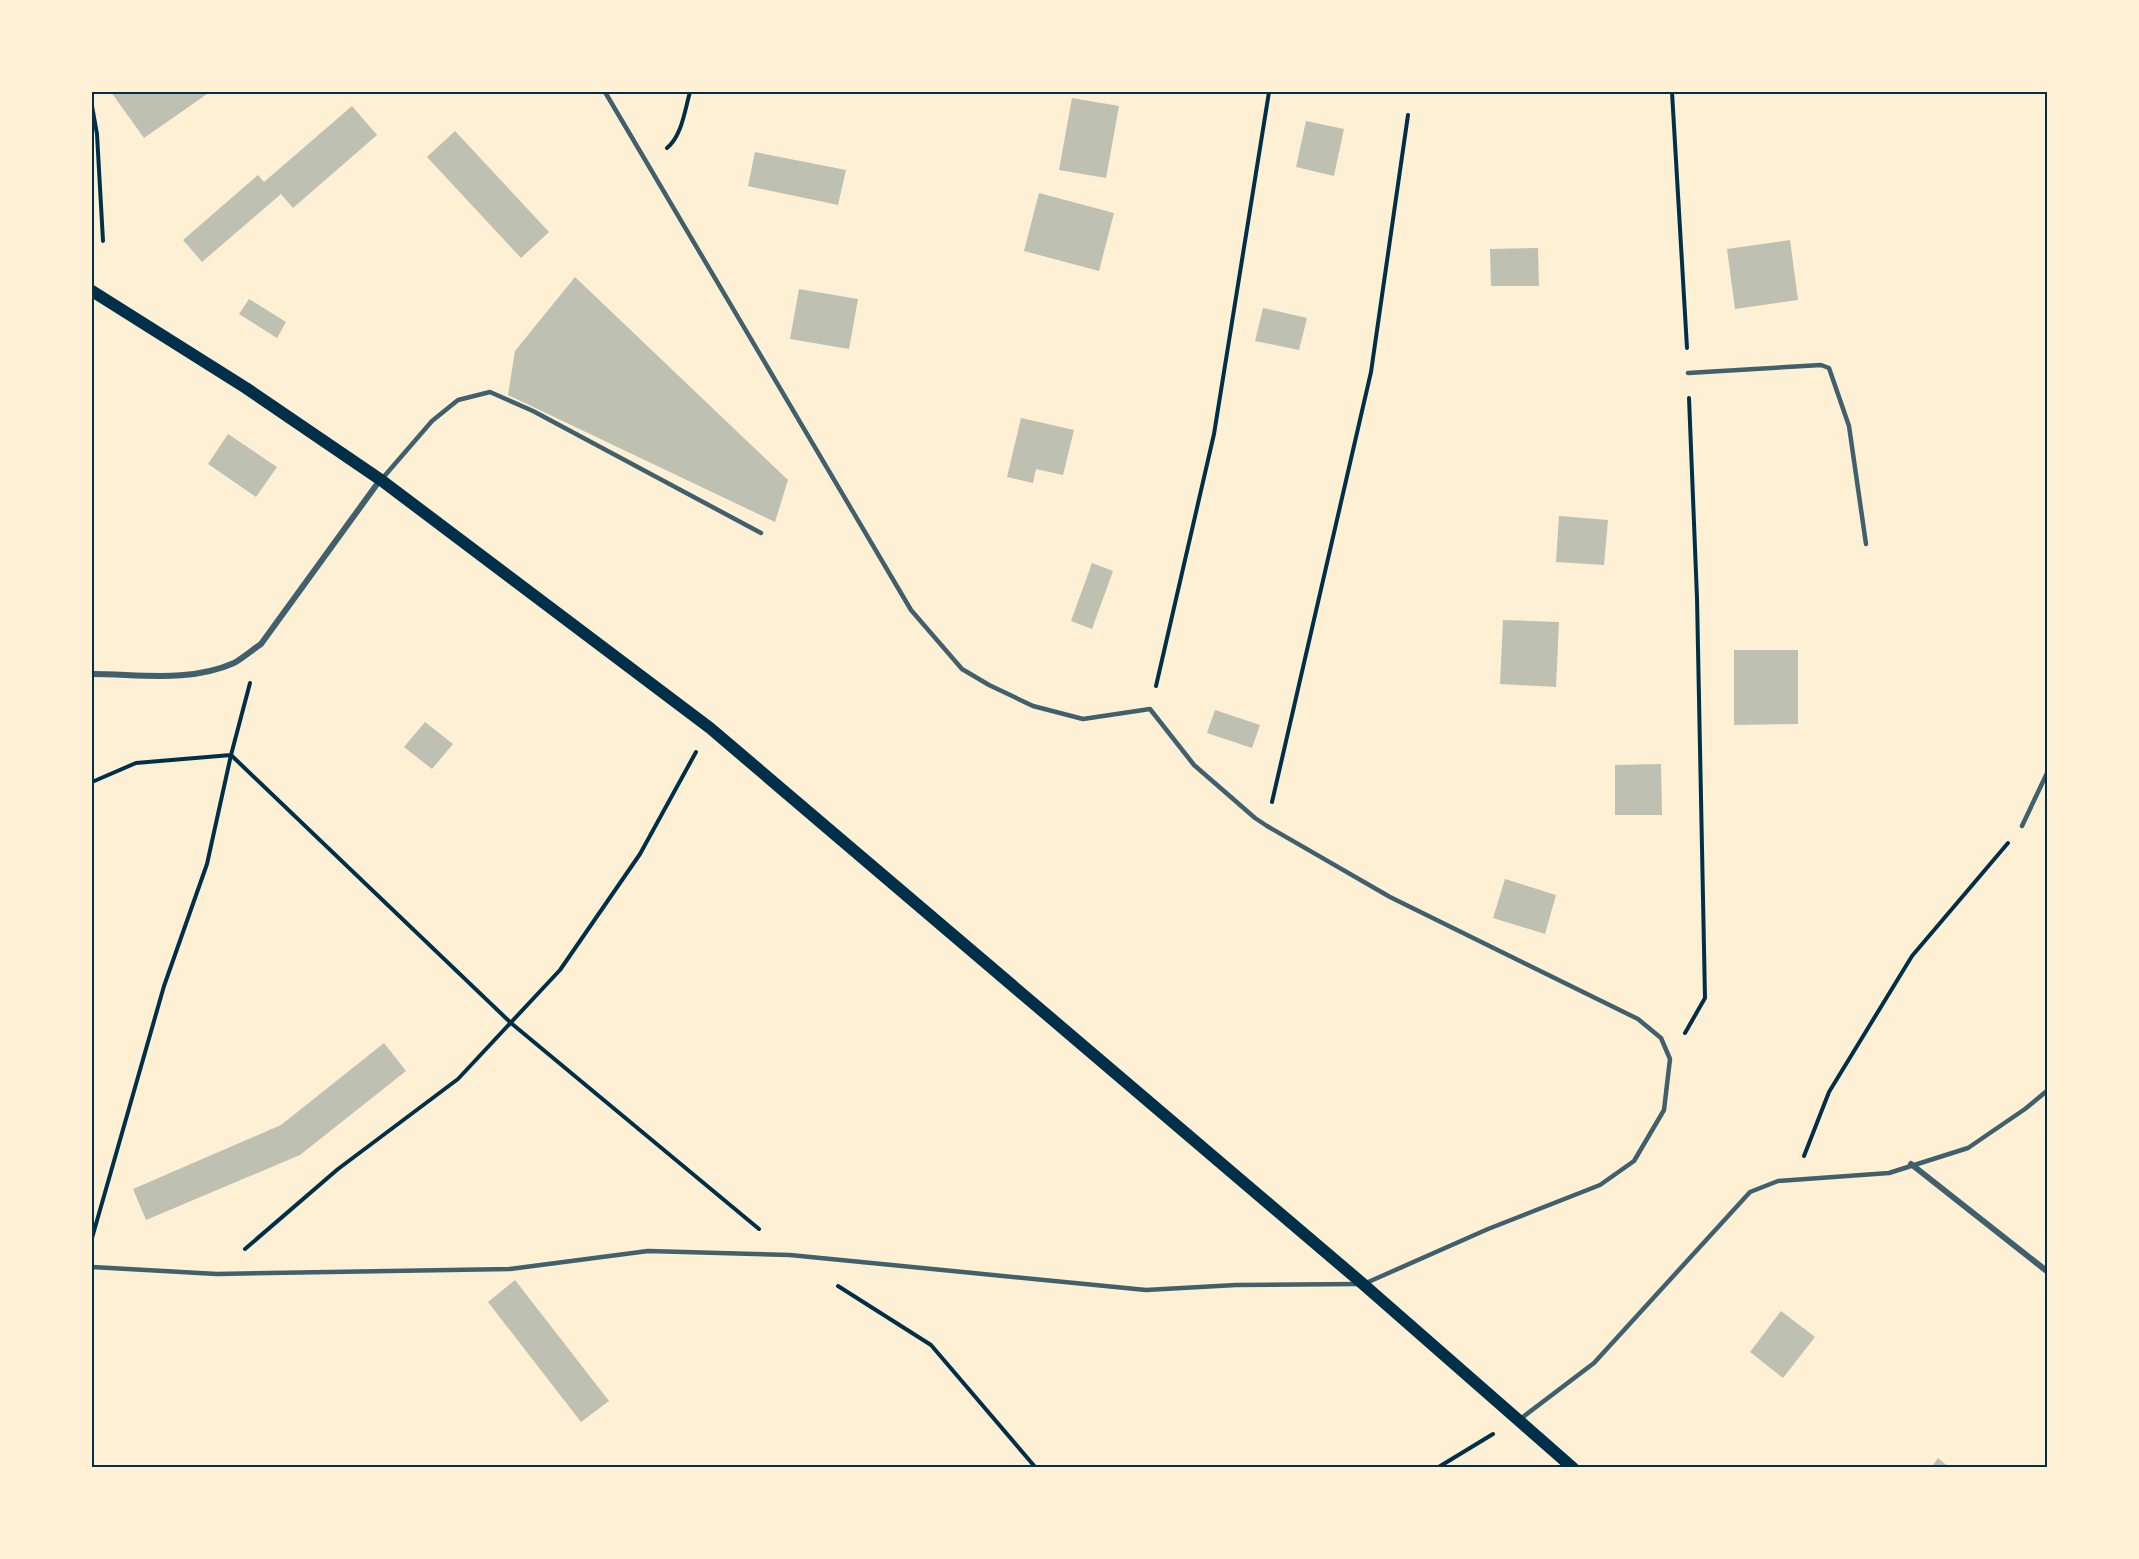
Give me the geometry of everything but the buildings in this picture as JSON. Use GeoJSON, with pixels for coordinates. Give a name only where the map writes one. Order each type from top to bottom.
{"type":"FeatureCollection","features":[{"type":"Feature","properties":{"kind":"main road"},"geometry":{"type":"LineString","coordinates":[[92,291],[246,388],[381,480],[710,728],[1363,1284],[1573,1467]]}},
{"type":"Feature","properties":{"kind":"street"},"geometry":{"type":"LineString","coordinates":[[92,675],[165,677],[206,672],[235,662],[261,644],[381,480]]}},
{"type":"Feature","properties":{"kind":"street"},"geometry":{"type":"LineString","coordinates":[[1911,1164],[2048,1272]]}},
{"type":"Feature","properties":{"kind":"lane"},"geometry":{"type":"LineString","coordinates":[[92,1267],[217,1274],[510,1269],[648,1251],[790,1256],[1146,1290],[1236,1285],[1363,1284],[1488,1229],[1600,1185],[1634,1161],[1664,1110],[1670,1059],[1661,1038],[1638,1019],[1390,897],[1255,818],[1194,765],[1150,709],[1083,719],[1033,706],[962,669],[911,610],[606,92]]}},
{"type":"Feature","properties":{"kind":"lane"},"geometry":{"type":"LineString","coordinates":[[1688,373],[1821,365],[1829,368],[1849,426],[1866,544]]}},
{"type":"Feature","properties":{"kind":"lane"},"geometry":{"type":"LineString","coordinates":[[381,480],[432,421],[458,400],[490,392],[533,411],[761,533]]}},
{"type":"Feature","properties":{"kind":"lane"},"geometry":{"type":"LineString","coordinates":[[2022,826],[2048,771]]}},
{"type":"Feature","properties":{"kind":"lane"},"geometry":{"type":"LineString","coordinates":[[1519,1419],[1594,1363],[1750,1192],[1778,1181],[1889,1173],[1911,1164],[1968,1148],[2025,1109],[2048,1090]]}},
{"type":"Feature","properties":{"kind":"path"},"geometry":{"type":"LineString","coordinates":[[648,161],[673,143],[690,92]]}},
{"type":"Feature","properties":{"kind":"path"},"geometry":{"type":"LineString","coordinates":[[1150,709],[1214,434],[1269,92]]}},
{"type":"Feature","properties":{"kind":"path"},"geometry":{"type":"LineString","coordinates":[[1670,1059],[1705,998],[1696,575],[1688,373],[1672,92]]}},
{"type":"Feature","properties":{"kind":"path"},"geometry":{"type":"LineString","coordinates":[[92,106],[97,134],[103,241]]}},
{"type":"Feature","properties":{"kind":"path"},"geometry":{"type":"LineString","coordinates":[[1276,783],[1371,372],[1408,115]]}},
{"type":"Feature","properties":{"kind":"path"},"geometry":{"type":"LineString","coordinates":[[92,1238],[164,986],[207,864],[231,755],[261,644]]}},
{"type":"Feature","properties":{"kind":"path"},"geometry":{"type":"LineString","coordinates":[[217,1274],[338,1169],[458,1079],[560,970],[640,854],[710,728]]}},
{"type":"Feature","properties":{"kind":"path"},"geometry":{"type":"LineString","coordinates":[[92,782],[136,763],[231,755],[511,1023],[790,1256]]}},
{"type":"Feature","properties":{"kind":"path"},"geometry":{"type":"LineString","coordinates":[[1795,1180],[1829,1092],[1912,956],[2022,826]]}},
{"type":"Feature","properties":{"kind":"path"},"geometry":{"type":"LineString","coordinates":[[830,1281],[931,1345],[1036,1467]]}},
{"type":"Feature","properties":{"kind":"path"},"geometry":{"type":"LineString","coordinates":[[1437,1467],[1519,1419]]}}]}
